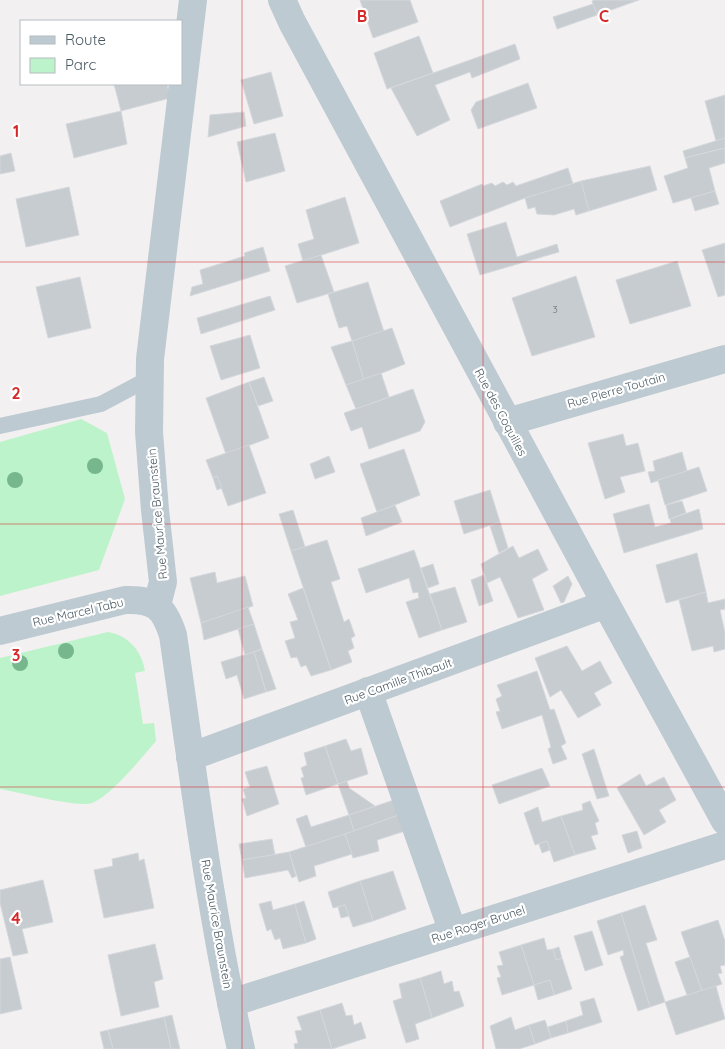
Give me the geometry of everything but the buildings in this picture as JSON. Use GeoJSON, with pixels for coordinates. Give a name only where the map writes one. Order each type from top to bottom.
{"type":"FeatureCollection","features":[{"type":"Feature","properties":{"kind":"street","name":"Rue Maurice Braunstein"},"geometry":{"type":"LineString","coordinates":[[193,0],[150,359],[150,432],[154,500],[164,582],[156,605],[164,612],[173,635],[190,757],[231,1003],[241,1049]]}},
{"type":"Feature","properties":{"kind":"street","name":"Rue des Coquilles"},"geometry":{"type":"LineString","coordinates":[[282,0],[506,422],[725,821]]}},
{"type":"Feature","properties":{"kind":"street","name":"Rue Pierre Toutain"},"geometry":{"type":"LineString","coordinates":[[506,422],[725,359]]}},
{"type":"Feature","properties":{"kind":"street","name":"Rue Marcel Tabu"},"geometry":{"type":"LineString","coordinates":[[0,631],[125,600],[145,601],[156,605]]}},
{"type":"Feature","properties":{"kind":"street","name":"Rue Camille Thibault"},"geometry":{"type":"LineString","coordinates":[[190,757],[606,604]]}},
{"type":"Feature","properties":{"kind":"street"},"geometry":{"type":"LineString","coordinates":[[368,692],[453,932]]}},
{"type":"Feature","properties":{"kind":"street","name":"Rue Roger Brunel"},"geometry":{"type":"LineString","coordinates":[[231,1003],[725,845]]}},
{"type":"Feature","properties":{"kind":"lane"},"geometry":{"type":"LineString","coordinates":[[0,426],[100,404],[150,378]]}},
{"type":"Feature","properties":{"kind":"green space"},"geometry":{"type":"Polygon","coordinates":[[[81,419],[107,433],[125,499],[99,570],[0,596],[0,442],[81,419]]]}},
{"type":"Feature","properties":{"kind":"green space"},"geometry":{"type":"Polygon","coordinates":[[[108,632],[128,640],[141,657],[145,671],[135,673],[143,724],[154,723],[156,741],[117,785],[92,803],[61,802],[0,789],[0,658],[108,632]]]}}]}
